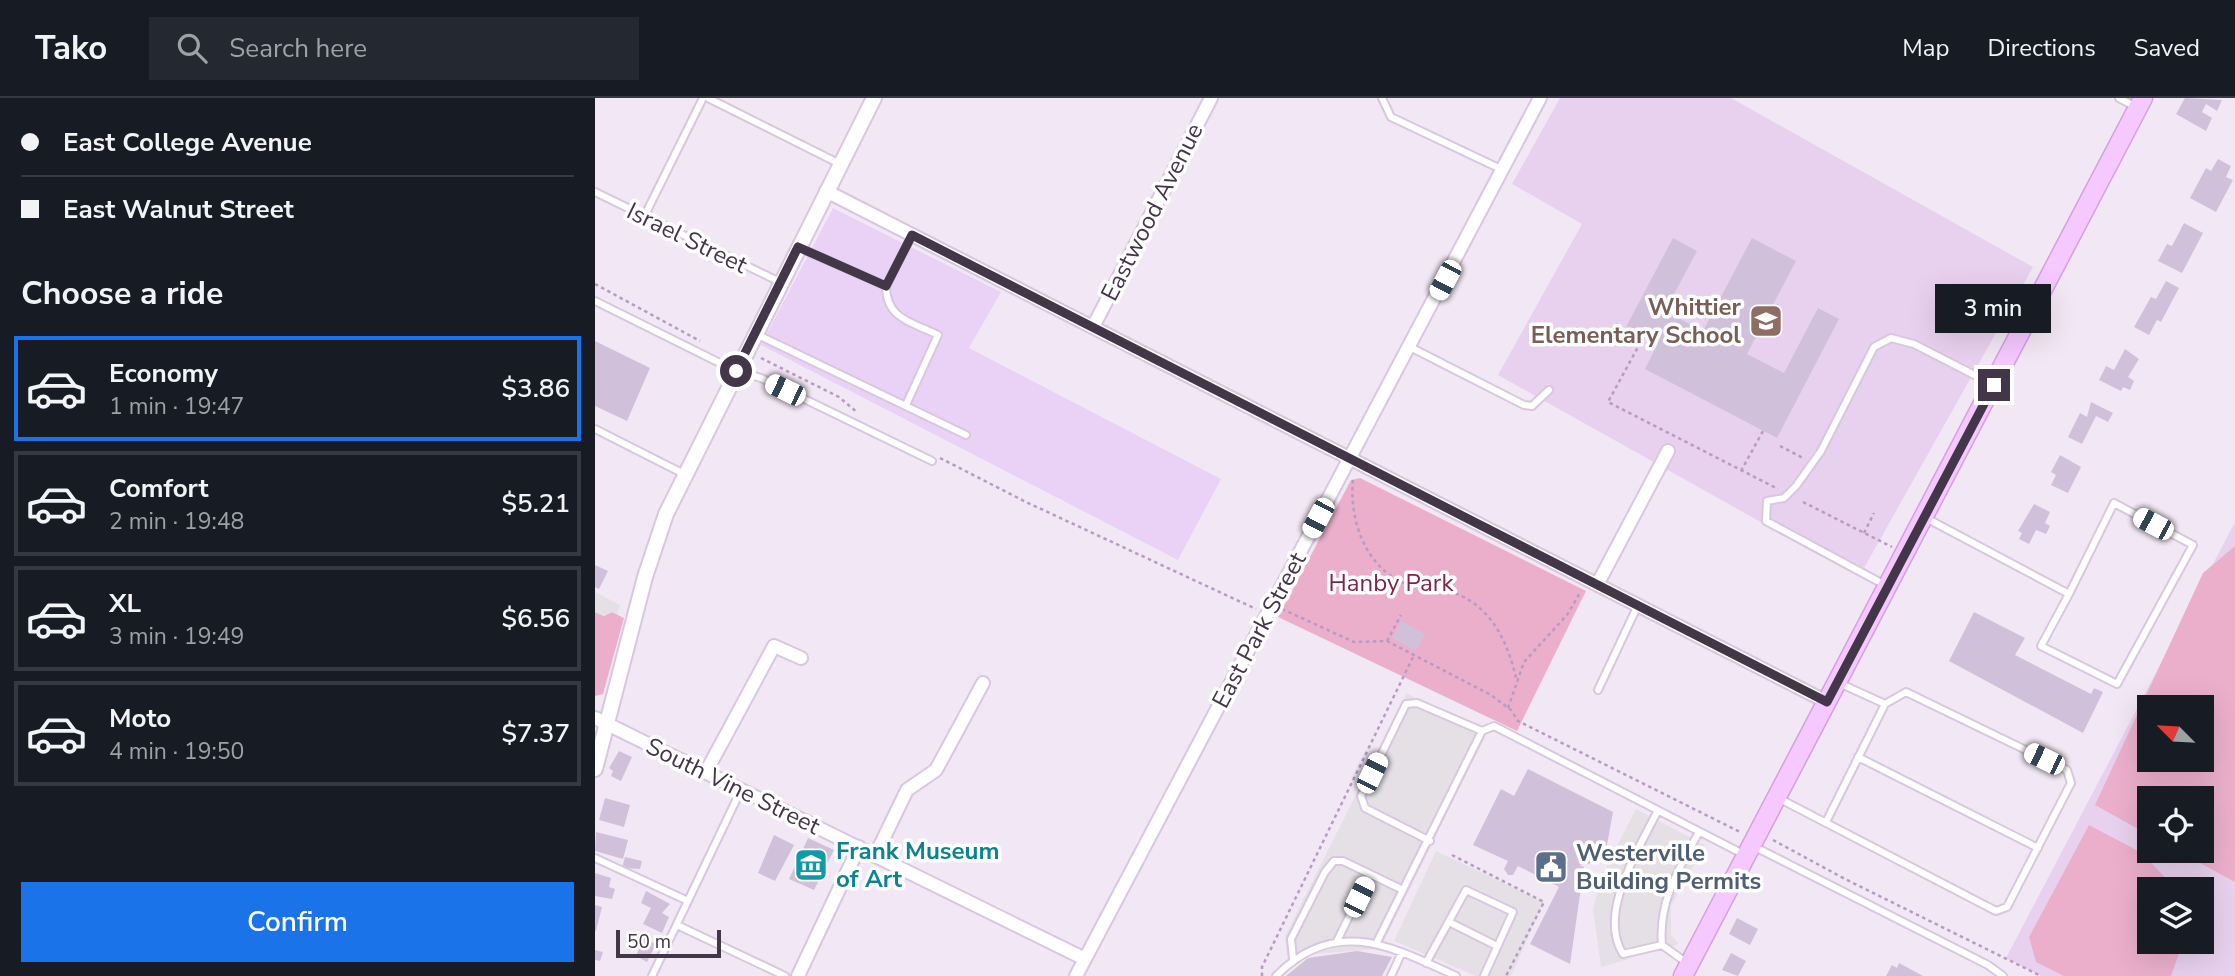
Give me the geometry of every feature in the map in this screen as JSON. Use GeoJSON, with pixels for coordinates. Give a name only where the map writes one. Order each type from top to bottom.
{"type":"FeatureCollection","features":[{"type":"Feature","properties":{"kind":"main road"},"geometry":{"type":"LineString","coordinates":[[1686,970],[2140,103]]}},
{"type":"Feature","properties":{"kind":"street"},"geometry":{"type":"LineString","coordinates":[[595,769],[601,721],[659,530],[684,474],[874,98]]}},
{"type":"Feature","properties":{"kind":"street","name":"Eastwood Avenue"},"geometry":{"type":"LineString","coordinates":[[1093,327],[1211,98]]}},
{"type":"Feature","properties":{"kind":"street","name":"East Park Street"},"geometry":{"type":"LineString","coordinates":[[1076,976],[1540,98]]}},
{"type":"Feature","properties":{"kind":"street"},"geometry":{"type":"LineString","coordinates":[[826,191],[1827,702]]}},
{"type":"Feature","properties":{"kind":"street"},"geometry":{"type":"LineString","coordinates":[[1597,585],[1668,452]]}},
{"type":"Feature","properties":{"kind":"street"},"geometry":{"type":"LineString","coordinates":[[706,772],[774,646],[801,658]]}},
{"type":"Feature","properties":{"kind":"street"},"geometry":{"type":"LineString","coordinates":[[875,856],[907,790],[936,770],[983,683]]}},
{"type":"Feature","properties":{"kind":"street","name":"South Vine Street"},"geometry":{"type":"LineString","coordinates":[[601,721],[1085,959]]}},
{"type":"Feature","properties":{"kind":"street"},"geometry":{"type":"LineString","coordinates":[[798,976],[859,847]]}},
{"type":"Feature","properties":{"kind":"lane"},"geometry":{"type":"LineString","coordinates":[[644,217],[706,98],[840,164]]}},
{"type":"Feature","properties":{"kind":"lane"},"geometry":{"type":"LineString","coordinates":[[1383,98],[1391,117],[1503,170]]}},
{"type":"Feature","properties":{"kind":"lane"},"geometry":{"type":"LineString","coordinates":[[2119,98],[2140,103]]}},
{"type":"Feature","properties":{"kind":"lane","name":"Israel Street"},"geometry":{"type":"LineString","coordinates":[[595,192],[780,282]]}},
{"type":"Feature","properties":{"kind":"lane"},"geometry":{"type":"LineString","coordinates":[[906,405],[938,335],[894,313],[886,300],[886,286],[912,235]]}},
{"type":"Feature","properties":{"kind":"lane"},"geometry":{"type":"LineString","coordinates":[[798,247],[886,286]]}},
{"type":"Feature","properties":{"kind":"lane"},"geometry":{"type":"LineString","coordinates":[[595,301],[736,371],[761,378],[932,461]]}},
{"type":"Feature","properties":{"kind":"lane"},"geometry":{"type":"LineString","coordinates":[[754,334],[966,435]]}},
{"type":"Feature","properties":{"kind":"lane"},"geometry":{"type":"LineString","coordinates":[[1888,587],[1766,520],[1767,501],[1784,498],[1796,486],[1821,451],[1874,347],[1891,338],[1914,344],[1994,385]]}},
{"type":"Feature","properties":{"kind":"lane"},"geometry":{"type":"LineString","coordinates":[[1410,347],[1532,406],[1549,390]]}},
{"type":"Feature","properties":{"kind":"lane"},"geometry":{"type":"LineString","coordinates":[[595,429],[684,474]]}},
{"type":"Feature","properties":{"kind":"lane"},"geometry":{"type":"LineString","coordinates":[[2114,503],[2193,545],[2117,684],[2041,646],[2069,594],[2114,503]]}},
{"type":"Feature","properties":{"kind":"lane"},"geometry":{"type":"LineString","coordinates":[[1924,518],[2069,594]]}},
{"type":"Feature","properties":{"kind":"lane"},"geometry":{"type":"LineString","coordinates":[[1598,690],[1637,605]]}},
{"type":"Feature","properties":{"kind":"lane"},"geometry":{"type":"LineString","coordinates":[[1838,682],[1885,704]]}},
{"type":"Feature","properties":{"kind":"lane"},"geometry":{"type":"LineString","coordinates":[[1777,798],[1996,911],[2007,907],[2071,783],[2067,770],[1906,692],[1885,704],[1826,822]]}},
{"type":"Feature","properties":{"kind":"lane"},"geometry":{"type":"LineString","coordinates":[[1430,841],[1365,808],[1361,796],[1406,704],[1417,703],[1482,731]]}},
{"type":"Feature","properties":{"kind":"lane"},"geometry":{"type":"LineString","coordinates":[[1377,942],[1430,841],[1482,731],[1493,726],[1504,729],[1699,832],[1751,846],[1976,959],[2003,976]]}},
{"type":"Feature","properties":{"kind":"lane"},"geometry":{"type":"LineString","coordinates":[[1858,757],[2038,848]]}},
{"type":"Feature","properties":{"kind":"lane"},"geometry":{"type":"LineString","coordinates":[[652,976],[741,790]]}},
{"type":"Feature","properties":{"kind":"lane"},"geometry":{"type":"LineString","coordinates":[[1657,812],[1615,906],[1621,953],[1662,944]]}},
{"type":"Feature","properties":{"kind":"lane"},"geometry":{"type":"LineString","coordinates":[[1686,970],[1662,944],[1665,900],[1699,832]]}},
{"type":"Feature","properties":{"kind":"lane"},"geometry":{"type":"LineString","coordinates":[[595,858],[688,901]]}},
{"type":"Feature","properties":{"kind":"lane"},"geometry":{"type":"LineString","coordinates":[[1293,959],[1291,940],[1325,872],[1334,861],[1343,861],[1403,890]]}},
{"type":"Feature","properties":{"kind":"lane"},"geometry":{"type":"LineString","coordinates":[[1337,942],[1370,874]]}},
{"type":"Feature","properties":{"kind":"lane"},"geometry":{"type":"LineString","coordinates":[[1426,963],[1466,890],[1513,912],[1484,976]]}},
{"type":"Feature","properties":{"kind":"lane"},"geometry":{"type":"LineString","coordinates":[[1449,922],[1497,946]]}},
{"type":"Feature","properties":{"kind":"lane"},"geometry":{"type":"LineString","coordinates":[[677,925],[785,976]]}},
{"type":"Feature","properties":{"kind":"lane"},"geometry":{"type":"LineString","coordinates":[[1276,976],[1293,959],[1337,942],[1377,942],[1455,976]]}},
{"type":"Feature","properties":{"kind":"lane"},"geometry":{"type":"LineString","coordinates":[[1391,976],[1402,952]]}},
{"type":"Feature","properties":{"kind":"path"},"geometry":{"type":"LineString","coordinates":[[595,284],[707,345]]}},
{"type":"Feature","properties":{"kind":"path"},"geometry":{"type":"LineString","coordinates":[[1644,336],[1608,402],[1775,488],[1784,489]]}},
{"type":"Feature","properties":{"kind":"path"},"geometry":{"type":"LineString","coordinates":[[746,350],[839,397],[866,420]]}},
{"type":"Feature","properties":{"kind":"path"},"geometry":{"type":"LineString","coordinates":[[1741,471],[1763,431]]}},
{"type":"Feature","properties":{"kind":"path"},"geometry":{"type":"LineString","coordinates":[[1780,446],[1805,459]]}},
{"type":"Feature","properties":{"kind":"path"},"geometry":{"type":"LineString","coordinates":[[1802,465],[1810,448]]}},
{"type":"Feature","properties":{"kind":"path"},"geometry":{"type":"LineString","coordinates":[[940,458],[1026,502],[1257,610],[1272,605],[1355,642],[1387,642],[1491,695],[1528,727],[1737,832],[1751,846],[1770,838],[1845,879],[2041,976]]}},
{"type":"Feature","properties":{"kind":"path"},"geometry":{"type":"LineString","coordinates":[[1353,476],[1354,519],[1364,544],[1375,560],[1409,584],[1458,595],[1480,609],[1496,625],[1507,644],[1516,678]]}},
{"type":"Feature","properties":{"kind":"path"},"geometry":{"type":"LineString","coordinates":[[1803,502],[1892,547]]}},
{"type":"Feature","properties":{"kind":"path"},"geometry":{"type":"LineString","coordinates":[[1864,533],[1874,513]]}},
{"type":"Feature","properties":{"kind":"path"},"geometry":{"type":"LineString","coordinates":[[1508,708],[1516,678],[1537,647],[1567,615],[1583,587]]}},
{"type":"Feature","properties":{"kind":"path"},"geometry":{"type":"LineString","coordinates":[[1387,642],[1401,615]]}},
{"type":"Feature","properties":{"kind":"path"},"geometry":{"type":"LineString","coordinates":[[1262,976],[1262,967],[1414,655]]}},
{"type":"Feature","properties":{"kind":"shaded area","name":"Whittier Elementary School"},"geometry":{"type":"Polygon","coordinates":[[[1560,98],[1731,98],[2033,267],[1859,577],[1498,375],[1582,224],[1512,184],[1560,98]]]}},
{"type":"Feature","properties":{"kind":"shaded area"},"geometry":{"type":"Polygon","coordinates":[[[833,208],[1001,292],[969,348],[1221,479],[1178,560],[761,345],[833,208]]]}},
{"type":"Feature","properties":{"kind":"shaded area"},"geometry":{"type":"Polygon","coordinates":[[[2235,522],[2235,976],[2041,976],[2006,958],[2137,709],[2137,772],[2214,772],[2214,695],[2144,695],[2235,522]]]}},
{"type":"Feature","properties":{"kind":"shaded area"},"geometry":{"type":"Polygon","coordinates":[[[595,592],[620,605],[617,614],[611,612],[604,616],[595,612],[595,592]]]}},
{"type":"Feature","properties":{"kind":"shaded area"},"geometry":{"type":"Polygon","coordinates":[[[1407,693],[1484,739],[1380,949],[1287,956],[1285,936],[1407,693]]]}},
{"type":"Feature","properties":{"kind":"shaded area"},"geometry":{"type":"Polygon","coordinates":[[[1636,809],[1705,845],[1671,906],[1671,935],[1679,944],[1601,967],[1593,909],[1602,875],[1636,809]]]}},
{"type":"Feature","properties":{"kind":"shaded area"},"geometry":{"type":"Polygon","coordinates":[[[1436,851],[1544,902],[1511,976],[1476,976],[1394,941],[1436,851]]]}},
{"type":"Feature","properties":{"kind":"green space","name":"Hanby Park"},"geometry":{"type":"Polygon","coordinates":[[[1360,478],[1586,591],[1517,731],[1278,617],[1351,480],[1360,478]]]}},
{"type":"Feature","properties":{"kind":"green space"},"geometry":{"type":"Polygon","coordinates":[[[2235,546],[2235,882],[2200,863],[2214,863],[2214,786],[2137,786],[2137,828],[2095,805],[2137,715],[2137,772],[2214,772],[2214,695],[2146,695],[2203,573],[2235,546]]]}},
{"type":"Feature","properties":{"kind":"green space"},"geometry":{"type":"Polygon","coordinates":[[[595,612],[604,616],[612,612],[624,618],[603,694],[595,696],[595,612]]]}},
{"type":"Feature","properties":{"kind":"green space"},"geometry":{"type":"Polygon","coordinates":[[[2089,825],[2137,850],[2137,863],[2151,863],[2164,877],[2137,877],[2137,954],[2179,954],[2171,976],[2064,976],[2036,962],[2029,937],[2089,825]]]}},
{"type":"Feature","properties":{"kind":"building"},"geometry":{"type":"Polygon","coordinates":[[[2185,98],[2222,100],[2217,111],[2206,104],[2202,112],[2212,118],[2206,131],[2176,114],[2185,98]]]}},
{"type":"Feature","properties":{"kind":"building"},"geometry":{"type":"Polygon","coordinates":[[[2218,159],[2231,166],[2226,177],[2233,180],[2216,212],[2190,198],[2206,168],[2211,171],[2218,159]]]}},
{"type":"Feature","properties":{"kind":"building"},"geometry":{"type":"Polygon","coordinates":[[[2184,223],[2203,233],[2182,273],[2158,261],[2167,244],[2172,246],[2184,223]]]}},
{"type":"Feature","properties":{"kind":"building","name":"Whittier Elementary School"},"geometry":{"type":"Polygon","coordinates":[[[1673,238],[1697,251],[1665,311],[1703,331],[1752,238],[1796,261],[1747,354],[1784,373],[1818,308],[1839,319],[1777,438],[1645,369],[1658,343],[1626,327],[1673,238]]]}},
{"type":"Feature","properties":{"kind":"building"},"geometry":{"type":"Polygon","coordinates":[[[2166,281],[2179,288],[2161,322],[2157,320],[2149,335],[2134,327],[2151,297],[2156,299],[2166,281]]]}},
{"type":"Feature","properties":{"kind":"building"},"geometry":{"type":"Polygon","coordinates":[[[595,341],[650,368],[627,421],[595,406],[595,341]]]}},
{"type":"Feature","properties":{"kind":"building"},"geometry":{"type":"Polygon","coordinates":[[[2125,349],[2139,359],[2128,377],[2134,381],[2130,390],[2123,387],[2121,391],[2099,380],[2106,366],[2114,370],[2125,349]]]}},
{"type":"Feature","properties":{"kind":"building"},"geometry":{"type":"Polygon","coordinates":[[[2091,402],[2113,413],[2108,422],[2096,416],[2082,444],[2068,437],[2080,413],[2087,417],[2091,402]]]}},
{"type":"Feature","properties":{"kind":"building"},"geometry":{"type":"Polygon","coordinates":[[[2060,455],[2081,467],[2068,493],[2051,485],[2056,475],[2051,472],[2060,455]]]}},
{"type":"Feature","properties":{"kind":"building"},"geometry":{"type":"Polygon","coordinates":[[[2034,504],[2050,512],[2045,523],[2050,526],[2046,534],[2036,530],[2029,544],[2019,539],[2022,533],[2018,531],[2034,504]]]}},
{"type":"Feature","properties":{"kind":"building"},"geometry":{"type":"Polygon","coordinates":[[[595,565],[608,571],[599,589],[595,587],[595,565]]]}},
{"type":"Feature","properties":{"kind":"building"},"geometry":{"type":"Polygon","coordinates":[[[1974,612],[2025,638],[2015,655],[2091,694],[2094,688],[2103,692],[2083,733],[1949,661],[1974,612]]]}},
{"type":"Feature","properties":{"kind":"building"},"geometry":{"type":"Polygon","coordinates":[[[1401,621],[1425,634],[1416,651],[1392,638],[1401,621]]]}},
{"type":"Feature","properties":{"kind":"building"},"geometry":{"type":"Polygon","coordinates":[[[619,751],[632,757],[621,781],[611,776],[613,771],[609,768],[619,751]]]}},
{"type":"Feature","properties":{"kind":"building","name":"Westerville Building Permits"},"geometry":{"type":"Polygon","coordinates":[[[1528,769],[1613,812],[1604,861],[1598,858],[1589,864],[1579,865],[1584,867],[1570,964],[1530,944],[1559,887],[1518,866],[1513,875],[1508,875],[1504,869],[1508,861],[1473,845],[1501,789],[1514,796],[1528,769]]]}},
{"type":"Feature","properties":{"kind":"building"},"geometry":{"type":"Polygon","coordinates":[[[605,798],[630,805],[624,827],[599,820],[605,798]]]}},
{"type":"Feature","properties":{"kind":"building"},"geometry":{"type":"Polygon","coordinates":[[[596,832],[628,840],[623,859],[595,851],[596,832]]]}},
{"type":"Feature","properties":{"kind":"building"},"geometry":{"type":"Polygon","coordinates":[[[774,835],[794,845],[775,881],[758,873],[774,835]]]}},
{"type":"Feature","properties":{"kind":"building","name":"Frank Museum of Art"},"geometry":{"type":"Polygon","coordinates":[[[808,838],[834,850],[814,890],[789,879],[808,838]]]}},
{"type":"Feature","properties":{"kind":"building"},"geometry":{"type":"Polygon","coordinates":[[[625,857],[642,861],[640,869],[622,868],[625,857]]]}},
{"type":"Feature","properties":{"kind":"building"},"geometry":{"type":"Polygon","coordinates":[[[595,873],[611,878],[609,887],[615,889],[612,899],[595,896],[595,873]]]}},
{"type":"Feature","properties":{"kind":"building"},"geometry":{"type":"Polygon","coordinates":[[[646,891],[670,904],[662,913],[669,917],[662,933],[643,924],[651,908],[641,903],[646,891]]]}},
{"type":"Feature","properties":{"kind":"building"},"geometry":{"type":"Polygon","coordinates":[[[595,905],[602,907],[596,931],[595,931],[595,905]]]}},
{"type":"Feature","properties":{"kind":"building"},"geometry":{"type":"Polygon","coordinates":[[[1737,918],[1758,929],[1750,945],[1729,934],[1737,918]]]}},
{"type":"Feature","properties":{"kind":"building"},"geometry":{"type":"Polygon","coordinates":[[[644,938],[656,944],[647,962],[636,956],[644,938]]]}},
{"type":"Feature","properties":{"kind":"building"},"geometry":{"type":"Polygon","coordinates":[[[595,950],[603,952],[600,961],[595,960],[595,950]]]}},
{"type":"Feature","properties":{"kind":"building"},"geometry":{"type":"Polygon","coordinates":[[[1357,951],[1392,957],[1382,976],[1286,976],[1308,958],[1357,951]]]}},
{"type":"Feature","properties":{"kind":"building"},"geometry":{"type":"Polygon","coordinates":[[[1731,953],[1746,961],[1738,976],[1722,970],[1731,953]]]}},
{"type":"Feature","properties":{"kind":"building"},"geometry":{"type":"Polygon","coordinates":[[[1899,963],[1923,976],[1886,976],[1892,965],[1897,968],[1899,963]]]}},
{"type":"Feature","properties":{"kind":"place","name":"Whittier Elementary School"},"geometry":{"type":"Point","coordinates":[1766,321]}},
{"type":"Feature","properties":{"kind":"place","name":"Frank Museum of Art"},"geometry":{"type":"Point","coordinates":[811,865]}},
{"type":"Feature","properties":{"kind":"place","name":"Westerville Building Permits"},"geometry":{"type":"Point","coordinates":[1551,867]}},
{"type":"Feature","properties":{"kind":"route"},"geometry":{"type":"LineString","coordinates":[[736,371],[798,247],[886,286],[912,235],[1827,702],[1994,385]]}}]}
